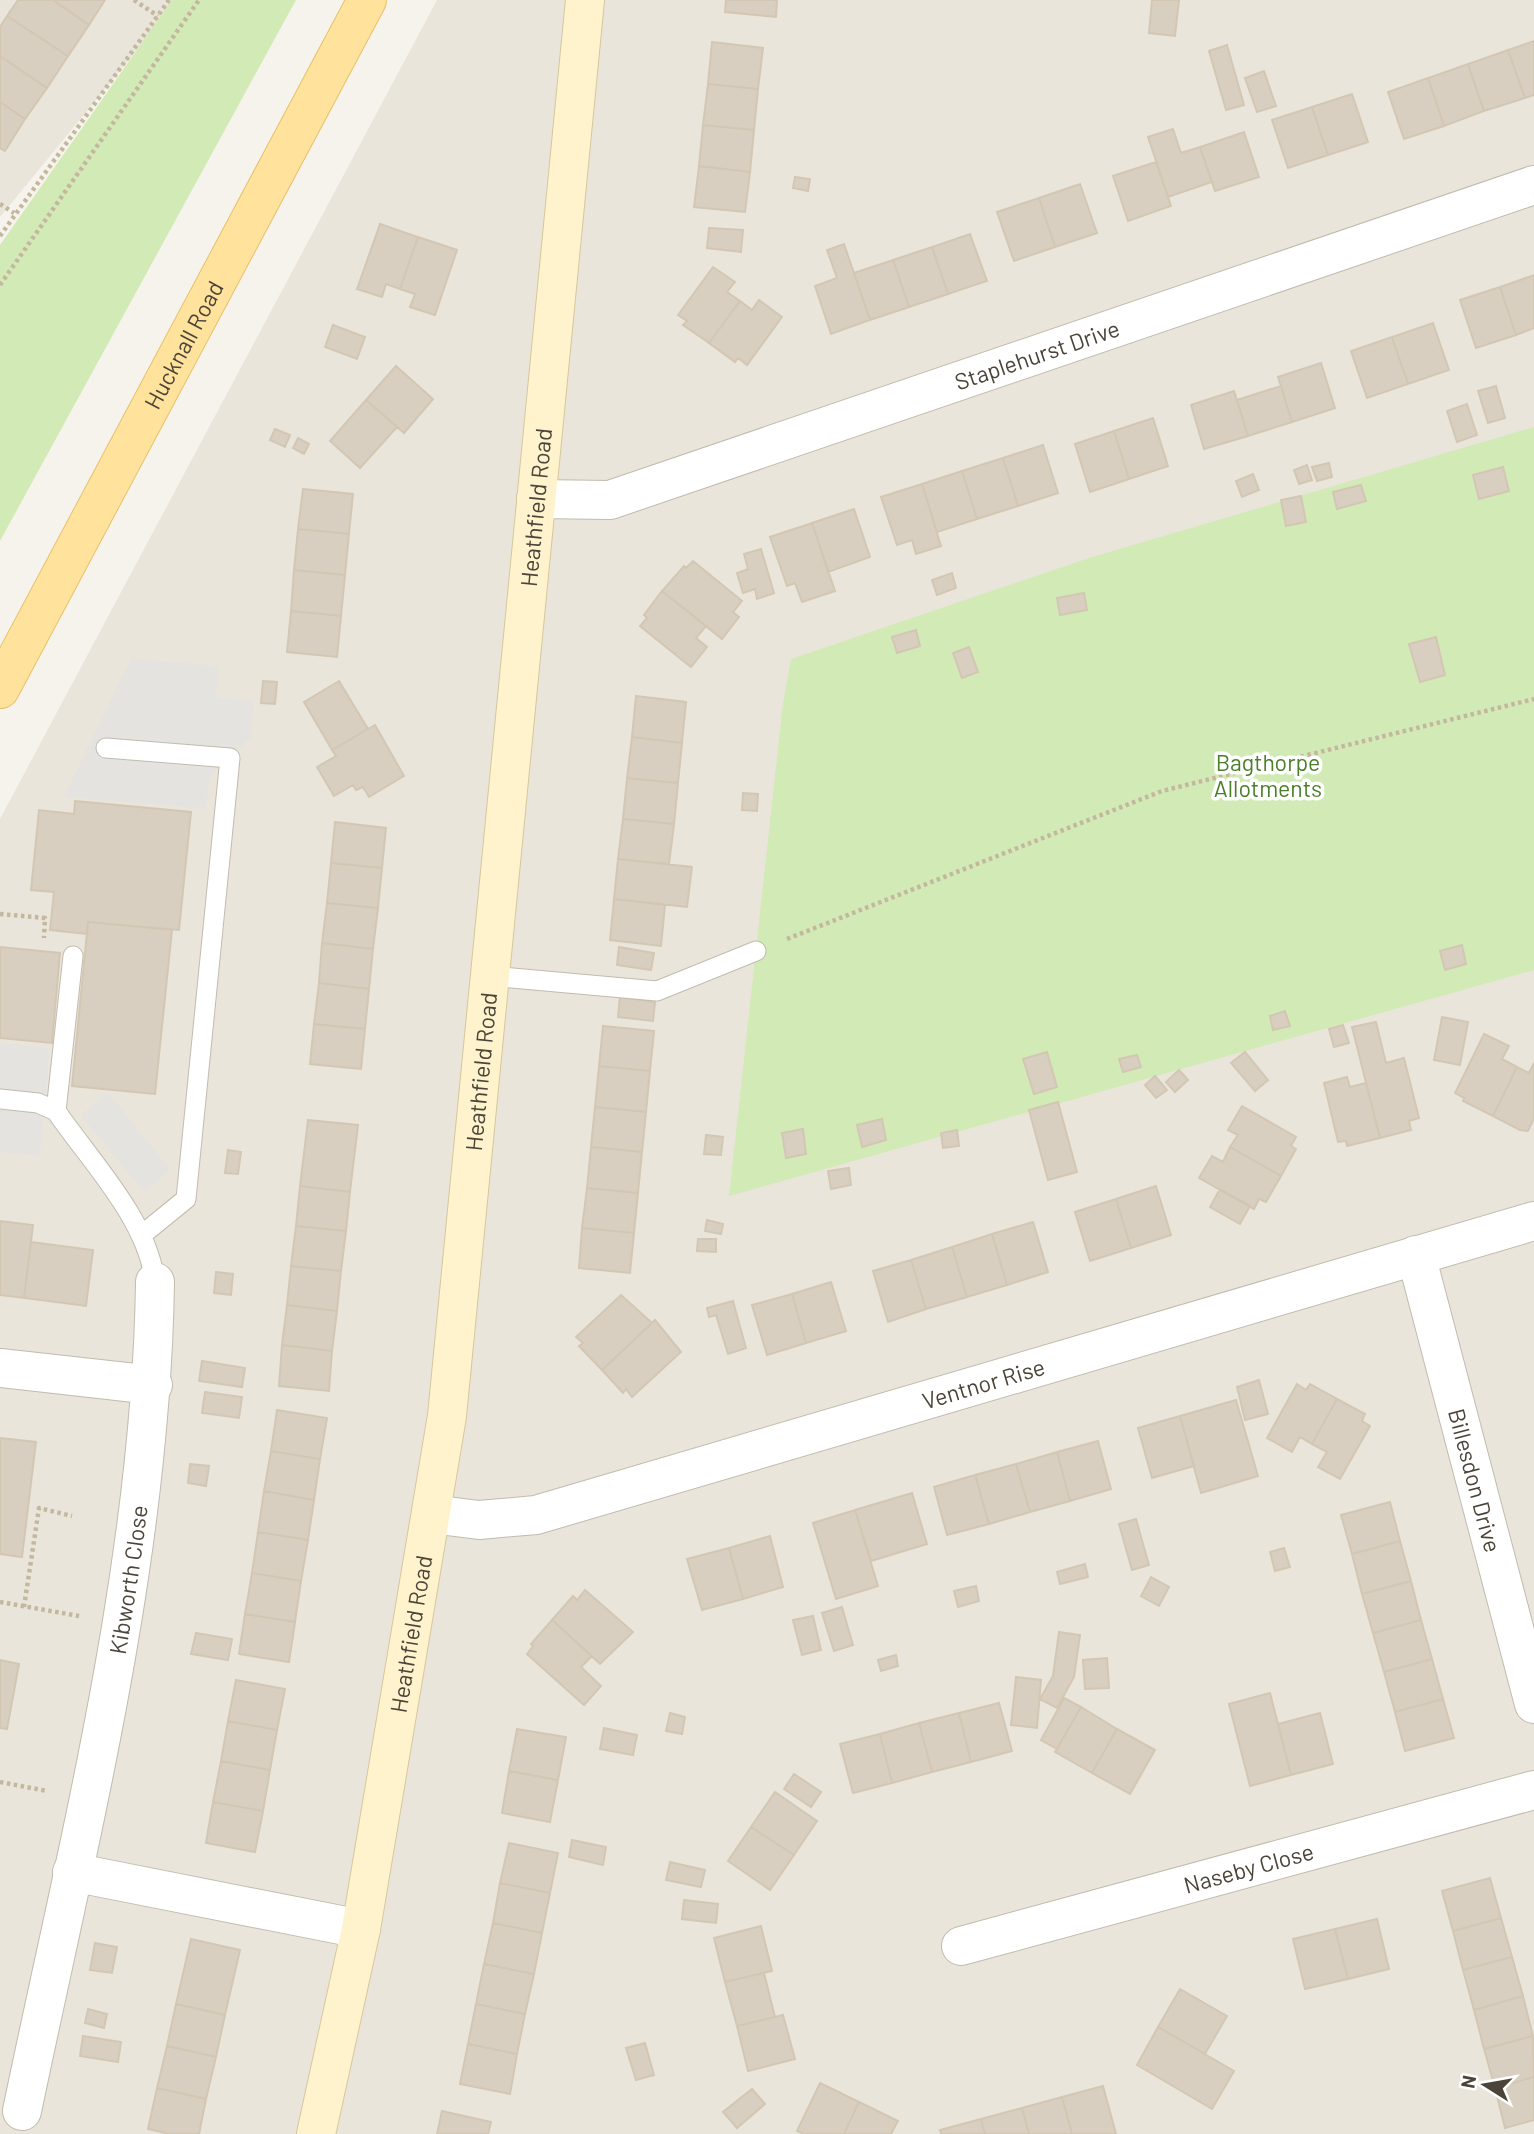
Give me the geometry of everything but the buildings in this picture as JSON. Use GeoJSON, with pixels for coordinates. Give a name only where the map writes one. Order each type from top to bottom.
{"type":"FeatureCollection","features":[{"type":"Feature","properties":{"kind":"main road","name":"Hucknall Road"},"geometry":{"type":"LineString","coordinates":[[0,689],[367,0]]}},
{"type":"Feature","properties":{"kind":"main road","name":"Heathfield Road"},"geometry":{"type":"LineString","coordinates":[[316,2134],[361,1929],[447,1416],[585,0]]}},
{"type":"Feature","properties":{"kind":"street","name":"Staplehurst Drive"},"geometry":{"type":"LineString","coordinates":[[536,499],[610,500],[1534,185]]}},
{"type":"Feature","properties":{"kind":"street","name":"Ventnor Rise"},"geometry":{"type":"LineString","coordinates":[[431,1514],[479,1520],[536,1515],[1534,1221]]}},
{"type":"Feature","properties":{"kind":"street","name":"Billesdon Drive"},"geometry":{"type":"LineString","coordinates":[[1416,1255],[1534,1704]]}},
{"type":"Feature","properties":{"kind":"street","name":"Kibworth Close"},"geometry":{"type":"LineString","coordinates":[[22,2111],[124,1624],[153,1385],[155,1282]]}},
{"type":"Feature","properties":{"kind":"street"},"geometry":{"type":"LineString","coordinates":[[0,1368],[153,1385]]}},
{"type":"Feature","properties":{"kind":"street","name":"Naseby Close"},"geometry":{"type":"LineString","coordinates":[[961,1946],[1534,1790]]}},
{"type":"Feature","properties":{"kind":"street"},"geometry":{"type":"LineString","coordinates":[[72,1872],[361,1929]]}},
{"type":"Feature","properties":{"kind":"lane"},"geometry":{"type":"LineString","coordinates":[[106,748],[230,758],[186,1199],[143,1234]]}},
{"type":"Feature","properties":{"kind":"lane"},"geometry":{"type":"LineString","coordinates":[[490,976],[657,991],[756,951]]}},
{"type":"Feature","properties":{"kind":"lane"},"geometry":{"type":"LineString","coordinates":[[56,1111],[73,956]]}},
{"type":"Feature","properties":{"kind":"lane"},"geometry":{"type":"LineString","coordinates":[[0,1099],[38,1103],[56,1111],[143,1234],[152,1259],[155,1282]]}},
{"type":"Feature","properties":{"kind":"path"},"geometry":{"type":"LineString","coordinates":[[134,0],[158,16]]}},
{"type":"Feature","properties":{"kind":"path"},"geometry":{"type":"LineString","coordinates":[[0,236],[169,0]]}},
{"type":"Feature","properties":{"kind":"path"},"geometry":{"type":"LineString","coordinates":[[0,285],[200,0]]}},
{"type":"Feature","properties":{"kind":"path"},"geometry":{"type":"LineString","coordinates":[[0,204],[15,213]]}},
{"type":"Feature","properties":{"kind":"path"},"geometry":{"type":"LineString","coordinates":[[756,951],[1162,791],[1534,699]]}},
{"type":"Feature","properties":{"kind":"path"},"geometry":{"type":"LineString","coordinates":[[0,914],[36,917]]}},
{"type":"Feature","properties":{"kind":"path"},"geometry":{"type":"LineString","coordinates":[[24,1606],[39,1508],[72,1516]]}},
{"type":"Feature","properties":{"kind":"path"},"geometry":{"type":"LineString","coordinates":[[0,1602],[124,1624]]}},
{"type":"Feature","properties":{"kind":"shaded area"},"geometry":{"type":"Polygon","coordinates":[[[0,0],[178,0],[0,217],[0,0]]]}},
{"type":"Feature","properties":{"kind":"shaded area"},"geometry":{"type":"Polygon","coordinates":[[[437,0],[1534,0],[1534,2134],[0,2134],[0,819],[437,0]]]}},
{"type":"Feature","properties":{"kind":"shaded area"},"geometry":{"type":"Polygon","coordinates":[[[131,658],[218,666],[216,697],[254,701],[251,737],[209,777],[206,809],[64,797],[131,658]]]}},
{"type":"Feature","properties":{"kind":"shaded area"},"geometry":{"type":"Polygon","coordinates":[[[0,1043],[50,1048],[40,1156],[0,1152],[0,1043]]]}},
{"type":"Feature","properties":{"kind":"shaded area"},"geometry":{"type":"Polygon","coordinates":[[[108,1093],[170,1170],[144,1192],[81,1115],[108,1093]]]}},
{"type":"Feature","properties":{"kind":"green space"},"geometry":{"type":"Polygon","coordinates":[[[172,0],[296,0],[0,541],[0,245],[172,0]]]}},
{"type":"Feature","properties":{"kind":"green space","name":"Bagthorpe Allotments"},"geometry":{"type":"Polygon","coordinates":[[[1534,427],[1534,970],[729,1196],[783,703],[791,659],[1089,558],[1534,427]]]}}]}
